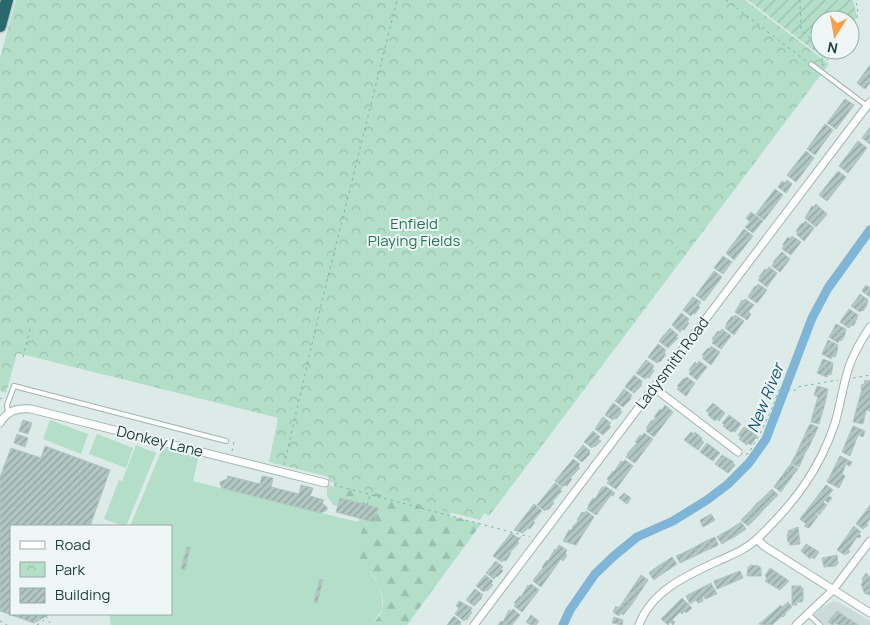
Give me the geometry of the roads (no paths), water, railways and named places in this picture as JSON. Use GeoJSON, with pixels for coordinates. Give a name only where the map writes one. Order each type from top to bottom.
{"type":"FeatureCollection","features":[{"type":"Feature","properties":{"kind":"highway"},"geometry":{"type":"LineString","coordinates":[[0,26],[7,0]]}},
{"type":"Feature","properties":{"kind":"street","name":"Ladysmith Road"},"geometry":{"type":"LineString","coordinates":[[474,625],[868,104]]}},
{"type":"Feature","properties":{"kind":"street"},"geometry":{"type":"LineString","coordinates":[[639,625],[650,605],[660,593],[690,574],[733,555],[757,539],[809,480],[827,444],[850,364],[870,327]]}},
{"type":"Feature","properties":{"kind":"street"},"geometry":{"type":"LineString","coordinates":[[653,387],[738,452]]}},
{"type":"Feature","properties":{"kind":"street","name":"Donkey Lane"},"geometry":{"type":"LineString","coordinates":[[8,413],[21,408],[32,409],[326,483]]}},
{"type":"Feature","properties":{"kind":"street"},"geometry":{"type":"LineString","coordinates":[[0,423],[8,413]]}},
{"type":"Feature","properties":{"kind":"street"},"geometry":{"type":"LineString","coordinates":[[757,539],[764,546],[870,613]]}},
{"type":"Feature","properties":{"kind":"street"},"geometry":{"type":"LineString","coordinates":[[796,625],[833,590],[870,541]]}},
{"type":"Feature","properties":{"kind":"lane"},"geometry":{"type":"LineString","coordinates":[[811,64],[868,104]]}},
{"type":"Feature","properties":{"kind":"lane"},"geometry":{"type":"LineString","coordinates":[[8,413],[7,405],[14,386],[226,441]]}},
{"type":"Feature","properties":{"kind":"lane"},"geometry":{"type":"LineString","coordinates":[[808,614],[820,625]]}},
{"type":"Feature","properties":{"kind":"waterway","name":"New River"},"geometry":{"type":"LineString","coordinates":[[563,625],[570,610],[595,574],[615,555],[637,537],[673,521],[707,500],[728,484],[749,463],[766,439],[812,318],[828,288],[870,230]]}},
{"type":"Feature","properties":{"kind":"park label","name":"Enfield Playing Fields"},"geometry":{"type":"Point","coordinates":[414,232]}}]}
